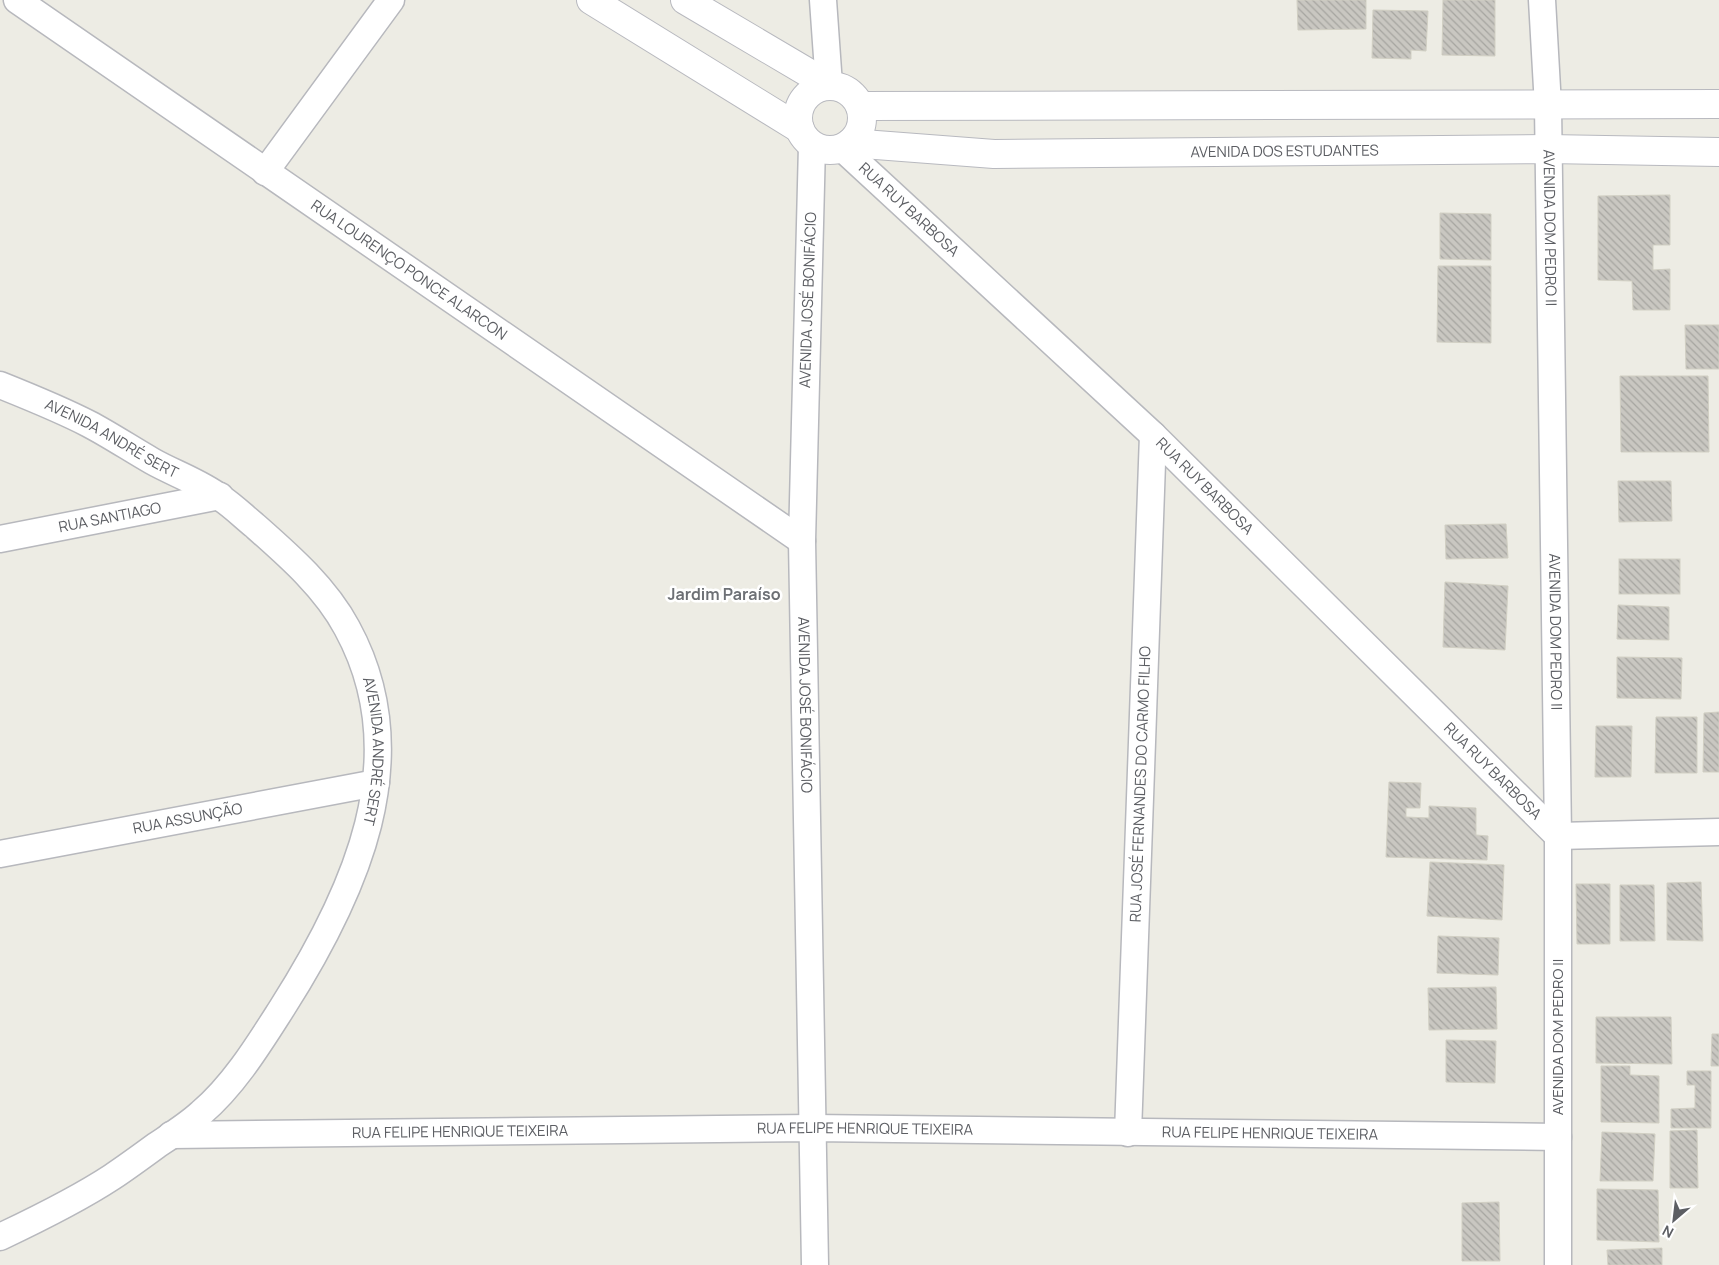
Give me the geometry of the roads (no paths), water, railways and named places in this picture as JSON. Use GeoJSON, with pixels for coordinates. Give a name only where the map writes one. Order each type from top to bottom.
{"type":"FeatureCollection","features":[{"type":"Feature","properties":{"kind":"street","name":"RUA LOURENÇO PONCE ALARCON"},"geometry":{"type":"LineString","coordinates":[[17,0],[802,541]]}},
{"type":"Feature","properties":{"kind":"street"},"geometry":{"type":"LineString","coordinates":[[265,172],[391,0]]}},
{"type":"Feature","properties":{"kind":"street"},"geometry":{"type":"LineString","coordinates":[[591,0],[806,137],[821,149],[832,150],[846,146],[857,136],[862,126],[863,116],[856,97],[848,90],[839,86],[819,87],[810,92],[803,100],[799,109],[798,119],[806,137]]}},
{"type":"Feature","properties":{"kind":"street"},"geometry":{"type":"LineString","coordinates":[[685,0],[829,85]]}},
{"type":"Feature","properties":{"kind":"street"},"geometry":{"type":"LineString","coordinates":[[823,0],[829,85]]}},
{"type":"Feature","properties":{"kind":"street","name":"AVENIDA DOM PEDRO II"},"geometry":{"type":"LineString","coordinates":[[1542,0],[1548,106],[1558,836],[1558,1265]]}},
{"type":"Feature","properties":{"kind":"street"},"geometry":{"type":"LineString","coordinates":[[860,106],[1548,106],[1719,104]]}},
{"type":"Feature","properties":{"kind":"street","name":"AVENIDA JOSÉ BONIFÁCIO"},"geometry":{"type":"LineString","coordinates":[[806,137],[802,541],[815,1265]]}},
{"type":"Feature","properties":{"kind":"street","name":"AVENIDA DOS ESTUDANTES"},"geometry":{"type":"LineString","coordinates":[[846,146],[994,154],[1548,149],[1719,152]]}},
{"type":"Feature","properties":{"kind":"street","name":"RUA RUY BARBOSA"},"geometry":{"type":"LineString","coordinates":[[846,146],[1153,435],[1558,836]]}},
{"type":"Feature","properties":{"kind":"street","name":"AVENIDA ANDRÉ SERT"},"geometry":{"type":"LineString","coordinates":[[0,385],[88,424],[220,496],[280,548],[320,588],[347,627],[363,663],[371,690],[378,736],[376,783],[370,823],[360,855],[337,912],[305,972],[259,1043],[228,1085],[202,1113],[111,1178],[39,1218],[0,1237]]}},
{"type":"Feature","properties":{"kind":"street","name":"RUA JOSÉ FERNANDES DO CARMO FILHO"},"geometry":{"type":"LineString","coordinates":[[1128,1133],[1153,435]]}},
{"type":"Feature","properties":{"kind":"street","name":"RUA SANTIAGO"},"geometry":{"type":"LineString","coordinates":[[0,539],[220,496]]}},
{"type":"Feature","properties":{"kind":"street","name":"RUA ASSUNÇÃO"},"geometry":{"type":"LineString","coordinates":[[0,854],[376,783]]}},
{"type":"Feature","properties":{"kind":"street"},"geometry":{"type":"LineString","coordinates":[[1558,836],[1719,832]]}},
{"type":"Feature","properties":{"kind":"street","name":"RUA FELIPE HENRIQUE TEIXEIRA"},"geometry":{"type":"LineString","coordinates":[[171,1135],[814,1128],[1558,1137]]}},
{"type":"Feature","properties":{"kind":"district","name":"Jardim Paraíso"},"geometry":{"type":"Point","coordinates":[724,594]}}]}
